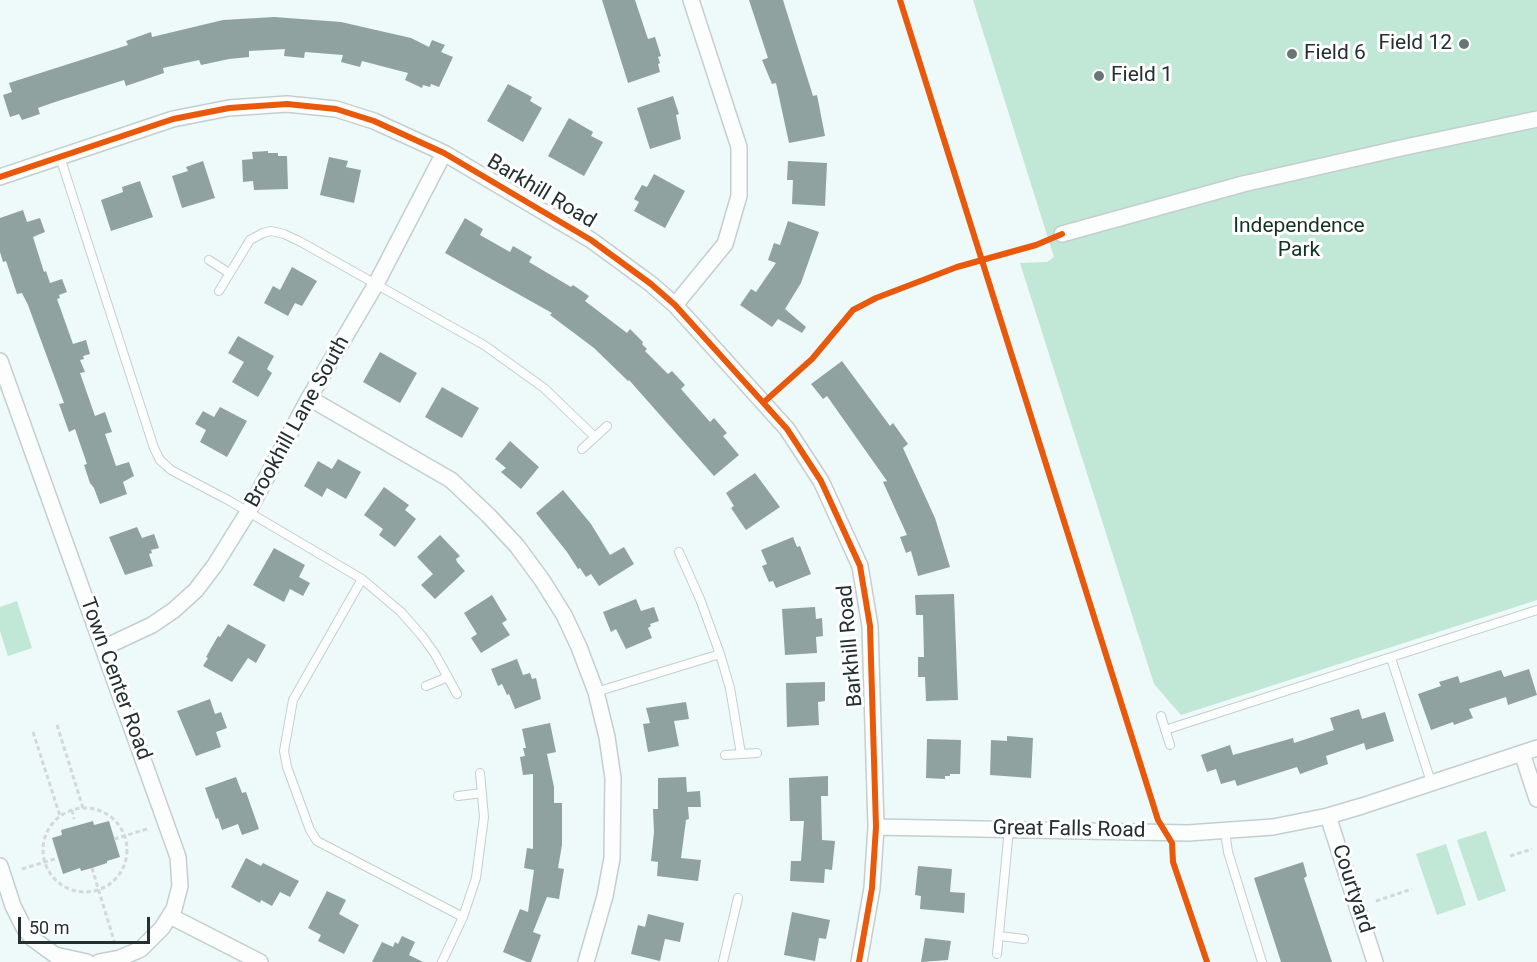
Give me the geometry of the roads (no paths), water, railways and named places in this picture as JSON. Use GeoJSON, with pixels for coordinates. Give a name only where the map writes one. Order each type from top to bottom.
{"type":"FeatureCollection","features":[{"type":"Feature","properties":{"kind":"street"},"geometry":{"type":"LineString","coordinates":[[675,305],[725,244],[739,196],[739,147],[691,0]]}},
{"type":"Feature","properties":{"kind":"street","name":"Barkhill Road"},"geometry":{"type":"LineString","coordinates":[[0,177],[173,119],[229,108],[287,104],[336,109],[364,118],[444,153],[591,240],[651,284],[675,305],[787,429],[821,481],[860,566],[870,626],[876,826],[872,888],[860,962]]}},
{"type":"Feature","properties":{"kind":"street"},"geometry":{"type":"LineString","coordinates":[[1062,234],[1243,184],[1537,119]]}},
{"type":"Feature","properties":{"kind":"street","name":"Brookhill Lane South"},"geometry":{"type":"LineString","coordinates":[[103,648],[152,625],[196,590],[215,566],[248,512],[309,398],[376,284],[444,153]]}},
{"type":"Feature","properties":{"kind":"street","name":"Town Center Road"},"geometry":{"type":"LineString","coordinates":[[0,361],[178,857],[180,886],[170,916],[152,940],[141,949],[120,958],[99,962]]}},
{"type":"Feature","properties":{"kind":"street"},"geometry":{"type":"LineString","coordinates":[[309,398],[452,480],[517,546],[564,615],[579,646],[596,692],[607,737],[613,778],[612,858],[605,896],[586,962]]}},
{"type":"Feature","properties":{"kind":"street"},"geometry":{"type":"LineString","coordinates":[[1530,750],[1537,799]]}},
{"type":"Feature","properties":{"kind":"street","name":"Great Falls Road"},"geometry":{"type":"LineString","coordinates":[[876,826],[1188,833],[1273,827],[1328,816],[1530,750]]}},
{"type":"Feature","properties":{"kind":"street","name":"Courtyard"},"geometry":{"type":"LineString","coordinates":[[1328,816],[1375,962]]}},
{"type":"Feature","properties":{"kind":"street"},"geometry":{"type":"LineString","coordinates":[[0,866],[13,906],[24,928],[33,939],[53,958],[87,962]]}},
{"type":"Feature","properties":{"kind":"street"},"geometry":{"type":"LineString","coordinates":[[170,916],[260,962]]}},
{"type":"Feature","properties":{"kind":"lane"},"geometry":{"type":"LineString","coordinates":[[60,157],[157,455],[171,470],[362,579],[401,612],[435,654],[457,694]]}},
{"type":"Feature","properties":{"kind":"lane"},"geometry":{"type":"LineString","coordinates":[[219,291],[249,240],[256,235],[271,231],[301,242],[484,345],[519,369],[559,402],[595,437]]}},
{"type":"Feature","properties":{"kind":"lane"},"geometry":{"type":"LineString","coordinates":[[210,260],[229,273]]}},
{"type":"Feature","properties":{"kind":"lane"},"geometry":{"type":"LineString","coordinates":[[582,449],[607,426]]}},
{"type":"Feature","properties":{"kind":"lane"},"geometry":{"type":"LineString","coordinates":[[679,552],[700,599],[720,654],[730,688],[741,754]]}},
{"type":"Feature","properties":{"kind":"lane"},"geometry":{"type":"LineString","coordinates":[[362,579],[293,700],[284,751],[287,767],[310,830],[317,841],[463,917]]}},
{"type":"Feature","properties":{"kind":"lane"},"geometry":{"type":"LineString","coordinates":[[1165,730],[1537,610]]}},
{"type":"Feature","properties":{"kind":"lane"},"geometry":{"type":"LineString","coordinates":[[596,692],[720,654]]}},
{"type":"Feature","properties":{"kind":"lane"},"geometry":{"type":"LineString","coordinates":[[1390,658],[1431,782]]}},
{"type":"Feature","properties":{"kind":"lane"},"geometry":{"type":"LineString","coordinates":[[426,686],[448,677]]}},
{"type":"Feature","properties":{"kind":"lane"},"geometry":{"type":"LineString","coordinates":[[1161,716],[1170,745]]}},
{"type":"Feature","properties":{"kind":"lane"},"geometry":{"type":"LineString","coordinates":[[724,755],[757,753]]}},
{"type":"Feature","properties":{"kind":"lane"},"geometry":{"type":"LineString","coordinates":[[442,962],[463,917],[478,867],[484,817],[480,773]]}},
{"type":"Feature","properties":{"kind":"lane"},"geometry":{"type":"LineString","coordinates":[[458,796],[482,793]]}},
{"type":"Feature","properties":{"kind":"lane"},"geometry":{"type":"LineString","coordinates":[[997,954],[1009,829]]}},
{"type":"Feature","properties":{"kind":"lane"},"geometry":{"type":"LineString","coordinates":[[1225,831],[1228,852],[1262,962]]}},
{"type":"Feature","properties":{"kind":"lane"},"geometry":{"type":"LineString","coordinates":[[723,962],[738,898]]}},
{"type":"Feature","properties":{"kind":"lane"},"geometry":{"type":"LineString","coordinates":[[1000,936],[1024,939]]}},
{"type":"Feature","properties":{"kind":"place","name":"Field 12"},"geometry":{"type":"Point","coordinates":[1464,44]}},
{"type":"Feature","properties":{"kind":"place","name":"Field 6"},"geometry":{"type":"Point","coordinates":[1292,54]}},
{"type":"Feature","properties":{"kind":"place","name":"Field 1"},"geometry":{"type":"Point","coordinates":[1099,76]}},
{"type":"Feature","properties":{"kind":"park label","name":"Independence Park"},"geometry":{"type":"Point","coordinates":[1299,239]}}]}
